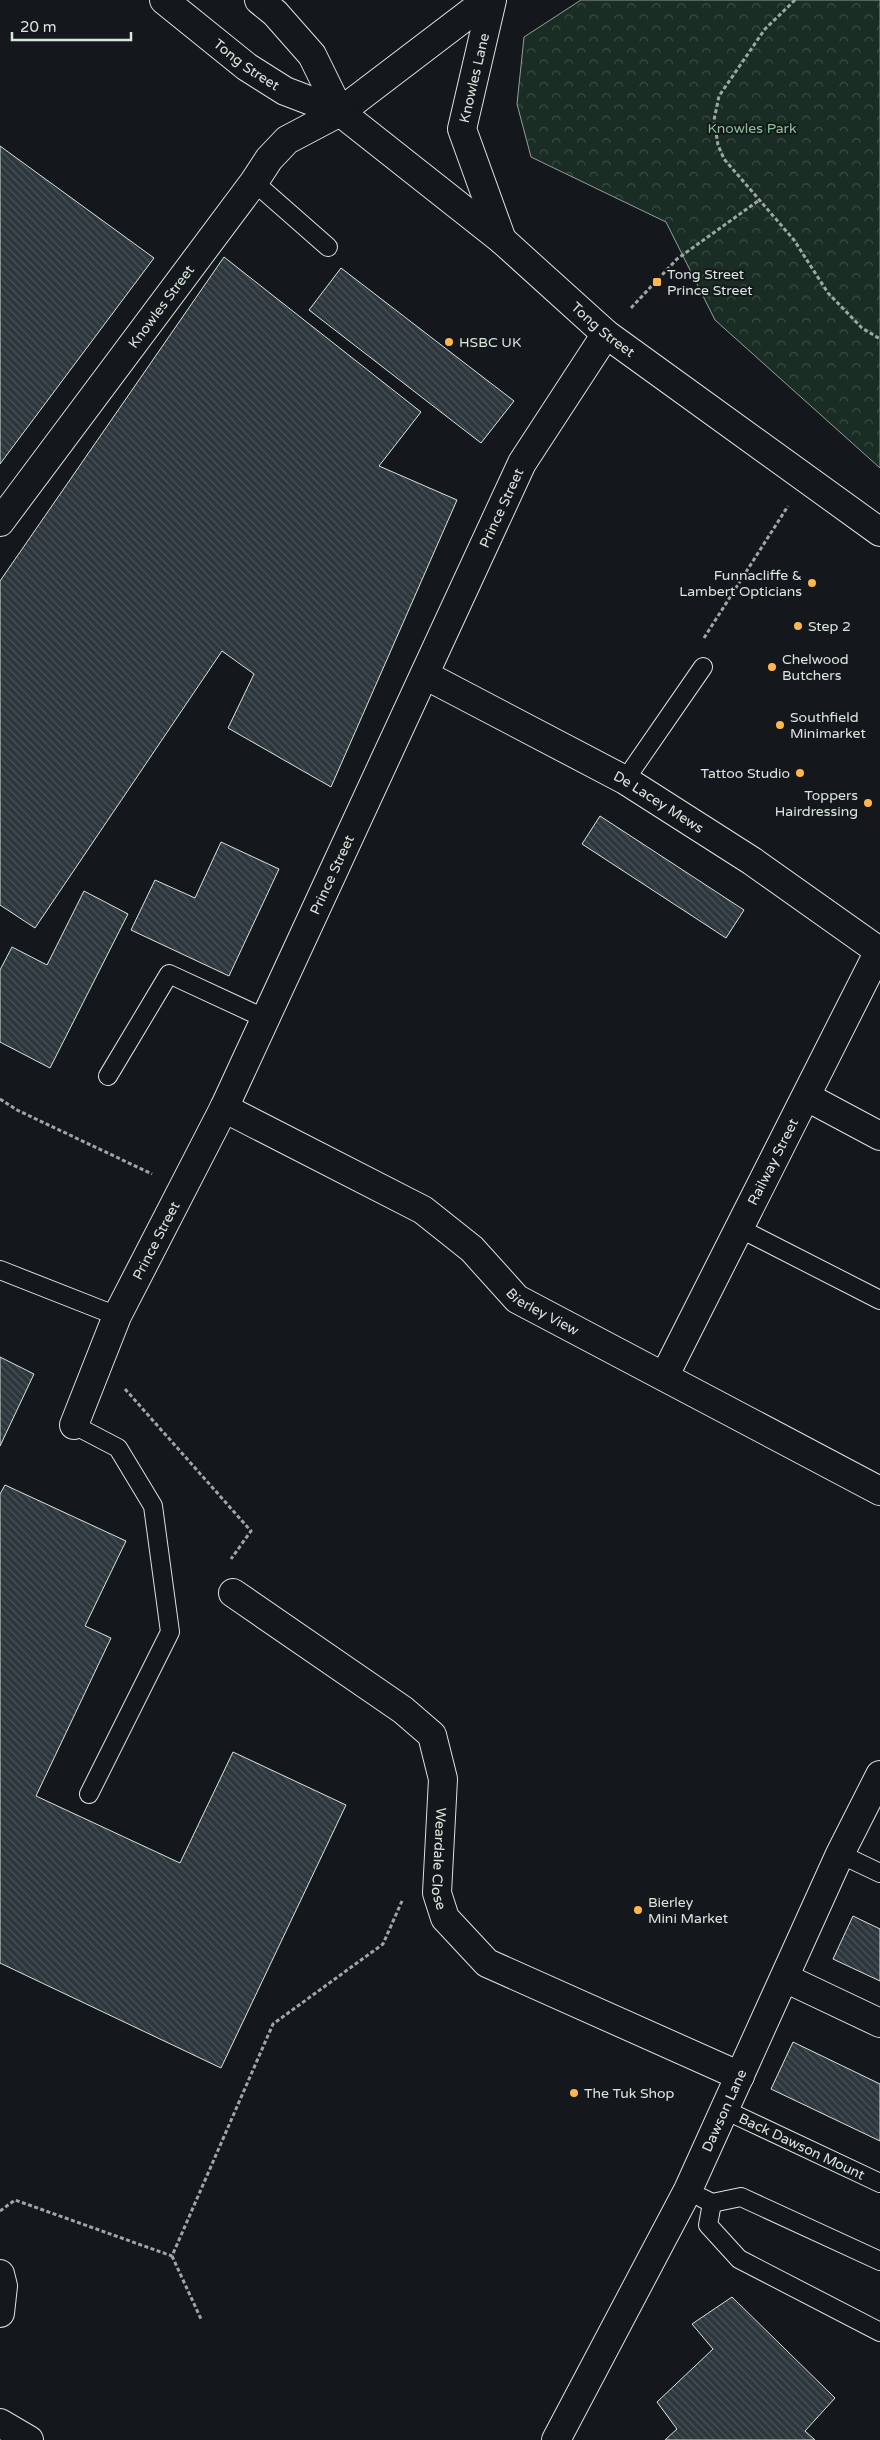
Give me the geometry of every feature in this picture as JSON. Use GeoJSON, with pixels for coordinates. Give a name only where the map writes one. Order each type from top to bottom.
{"type":"FeatureCollection","features":[{"type":"Feature","properties":{"kind":"main road","name":"Tong Street"},"geometry":{"type":"LineString","coordinates":[[164,0],[247,67],[285,91],[340,112],[502,240],[606,334],[880,532]]}},
{"type":"Feature","properties":{"kind":"main road","name":"Tong Street"},"geometry":{"type":"LineString","coordinates":[[260,0],[276,13],[312,55],[340,112]]}},
{"type":"Feature","properties":{"kind":"main road","name":"Knowles Lane"},"geometry":{"type":"LineString","coordinates":[[340,112],[487,0]]}},
{"type":"Feature","properties":{"kind":"main road","name":"Knowles Lane"},"geometry":{"type":"LineString","coordinates":[[492,0],[462,129],[502,240]]}},
{"type":"Feature","properties":{"kind":"main road","name":"Knowles Street"},"geometry":{"type":"LineString","coordinates":[[0,522],[254,182],[269,158],[287,140],[340,112]]}},
{"type":"Feature","properties":{"kind":"main road","name":"Prince Street"},"geometry":{"type":"LineString","coordinates":[[74,1425],[117,1316],[224,1108],[522,463],[606,334]]}},
{"type":"Feature","properties":{"kind":"main road","name":"De Lacey Mews"},"geometry":{"type":"LineString","coordinates":[[425,675],[625,780],[752,862],[880,950]]}},
{"type":"Feature","properties":{"kind":"main road","name":"Railway Street"},"geometry":{"type":"LineString","coordinates":[[664,1376],[880,950]]}},
{"type":"Feature","properties":{"kind":"main road"},"geometry":{"type":"LineString","coordinates":[[807,1097],[880,1136]]}},
{"type":"Feature","properties":{"kind":"main road","name":"Bierley View"},"geometry":{"type":"LineString","coordinates":[[224,1108],[423,1210],[472,1249],[517,1299],[880,1492]]}},
{"type":"Feature","properties":{"kind":"main road","name":"Weardale Close"},"geometry":{"type":"LineString","coordinates":[[233,1593],[403,1710],[432,1735],[443,1778],[437,1894],[445,1918],[487,1964],[740,2076]]}},
{"type":"Feature","properties":{"kind":"main road","name":"Dawson Lane"},"geometry":{"type":"LineString","coordinates":[[556,2440],[688,2190],[786,1978],[840,1854],[880,1775]]}},
{"type":"Feature","properties":{"kind":"main road"},"geometry":{"type":"LineString","coordinates":[[786,1978],[880,2023]]}},
{"type":"Feature","properties":{"kind":"main road"},"geometry":{"type":"LineString","coordinates":[[0,2274],[3,2286],[0,2313]]}},
{"type":"Feature","properties":{"kind":"main road"},"geometry":{"type":"LineString","coordinates":[[0,2423],[29,2440]]}},
{"type":"Feature","properties":{"kind":"lane"},"geometry":{"type":"LineString","coordinates":[[254,182],[328,247]]}},
{"type":"Feature","properties":{"kind":"lane"},"geometry":{"type":"LineString","coordinates":[[625,780],[703,667]]}},
{"type":"Feature","properties":{"kind":"lane"},"geometry":{"type":"LineString","coordinates":[[108,1076],[169,974],[266,1019]]}},
{"type":"Feature","properties":{"kind":"lane"},"geometry":{"type":"LineString","coordinates":[[739,1228],[880,1300]]}},
{"type":"Feature","properties":{"kind":"lane"},"geometry":{"type":"LineString","coordinates":[[0,1270],[117,1316]]}},
{"type":"Feature","properties":{"kind":"lane"},"geometry":{"type":"LineString","coordinates":[[74,1425],[118,1448],[153,1506],[170,1632],[89,1794]]}},
{"type":"Feature","properties":{"kind":"lane"},"geometry":{"type":"LineString","coordinates":[[840,1854],[880,1873]]}},
{"type":"Feature","properties":{"kind":"lane","name":"Back Dawson Mount"},"geometry":{"type":"LineString","coordinates":[[725,2110],[880,2183]]}},
{"type":"Feature","properties":{"kind":"lane"},"geometry":{"type":"LineString","coordinates":[[688,2190],[712,2203],[741,2197],[880,2262]]}},
{"type":"Feature","properties":{"kind":"lane"},"geometry":{"type":"LineString","coordinates":[[712,2203],[708,2225],[739,2259],[880,2332]]}},
{"type":"Feature","properties":{"kind":"path"},"geometry":{"type":"LineString","coordinates":[[796,0],[766,29],[718,96],[714,120],[718,145],[724,159],[758,201],[794,240],[828,293],[862,328],[880,339]]}},
{"type":"Feature","properties":{"kind":"path"},"geometry":{"type":"LineString","coordinates":[[606,334],[677,259],[758,201]]}},
{"type":"Feature","properties":{"kind":"path"},"geometry":{"type":"LineString","coordinates":[[703,667],[697,649],[805,478]]}},
{"type":"Feature","properties":{"kind":"path"},"geometry":{"type":"LineString","coordinates":[[0,1099],[17,1110],[182,1188]]}},
{"type":"Feature","properties":{"kind":"path"},"geometry":{"type":"LineString","coordinates":[[100,1360],[251,1531],[222,1572],[233,1593]]}},
{"type":"Feature","properties":{"kind":"path"},"geometry":{"type":"LineString","coordinates":[[172,2256],[273,2024],[384,1944],[412,1878],[438,1860]]}},
{"type":"Feature","properties":{"kind":"path"},"geometry":{"type":"LineString","coordinates":[[0,2211],[15,2200],[172,2256],[201,2319]]}},
{"type":"Feature","properties":{"kind":"green space","name":"Knowles Park"},"geometry":{"type":"Polygon","coordinates":[[[581,0],[880,0],[880,468],[715,320],[666,222],[531,157],[517,104],[524,37],[581,0]]]}},
{"type":"Feature","properties":{"kind":"building"},"geometry":{"type":"Polygon","coordinates":[[[0,146],[154,258],[0,464],[0,146]]]}},
{"type":"Feature","properties":{"kind":"building"},"geometry":{"type":"Polygon","coordinates":[[[224,257],[421,412],[379,466],[457,500],[331,787],[228,728],[254,674],[222,651],[35,928],[0,905],[0,581],[224,257]]]}},
{"type":"Feature","properties":{"kind":"building"},"geometry":{"type":"Polygon","coordinates":[[[341,268],[514,401],[481,443],[309,310],[341,268]]]}},
{"type":"Feature","properties":{"kind":"building"},"geometry":{"type":"Polygon","coordinates":[[[600,816],[744,910],[726,938],[582,844],[600,816]]]}},
{"type":"Feature","properties":{"kind":"building"},"geometry":{"type":"Polygon","coordinates":[[[221,842],[279,869],[229,976],[131,930],[155,880],[195,898],[221,842]]]}},
{"type":"Feature","properties":{"kind":"building"},"geometry":{"type":"Polygon","coordinates":[[[84,891],[128,914],[50,1068],[0,1042],[0,970],[12,947],[47,965],[84,891]]]}},
{"type":"Feature","properties":{"kind":"building"},"geometry":{"type":"Polygon","coordinates":[[[0,1357],[34,1374],[0,1446],[0,1357]]]}},
{"type":"Feature","properties":{"kind":"building"},"geometry":{"type":"Polygon","coordinates":[[[5,1485],[126,1541],[85,1626],[111,1638],[36,1796],[180,1863],[233,1752],[346,1805],[221,2068],[0,1963],[0,1494],[5,1485]]]}},
{"type":"Feature","properties":{"kind":"building"},"geometry":{"type":"Polygon","coordinates":[[[853,1916],[880,1929],[880,1981],[833,1959],[853,1916]]]}},
{"type":"Feature","properties":{"kind":"building"},"geometry":{"type":"Polygon","coordinates":[[[793,2042],[880,2084],[880,2141],[771,2089],[793,2042]]]}},
{"type":"Feature","properties":{"kind":"building"},"geometry":{"type":"Polygon","coordinates":[[[732,2297],[835,2398],[805,2431],[815,2440],[665,2440],[677,2429],[657,2402],[713,2349],[692,2324],[732,2297]]]}},
{"type":"Feature","properties":{"kind":"place","name":"Tong Street Prince Street"},"geometry":{"type":"Point","coordinates":[657,282]}},
{"type":"Feature","properties":{"kind":"place","name":"HSBC UK"},"geometry":{"type":"Point","coordinates":[449,342]}},
{"type":"Feature","properties":{"kind":"place","name":"Funnacliffe & Lambert Opticians"},"geometry":{"type":"Point","coordinates":[812,583]}},
{"type":"Feature","properties":{"kind":"place","name":"Step 2"},"geometry":{"type":"Point","coordinates":[798,626]}},
{"type":"Feature","properties":{"kind":"place","name":"Chelwood Butchers"},"geometry":{"type":"Point","coordinates":[772,667]}},
{"type":"Feature","properties":{"kind":"place","name":"Southfield Minimarket"},"geometry":{"type":"Point","coordinates":[780,725]}},
{"type":"Feature","properties":{"kind":"place","name":"Tattoo Studio"},"geometry":{"type":"Point","coordinates":[800,773]}},
{"type":"Feature","properties":{"kind":"place","name":"Toppers Hairdressing"},"geometry":{"type":"Point","coordinates":[868,803]}},
{"type":"Feature","properties":{"kind":"place","name":"Bierley Mini Market"},"geometry":{"type":"Point","coordinates":[638,1910]}},
{"type":"Feature","properties":{"kind":"place","name":"The Tuk Shop"},"geometry":{"type":"Point","coordinates":[574,2093]}}]}
